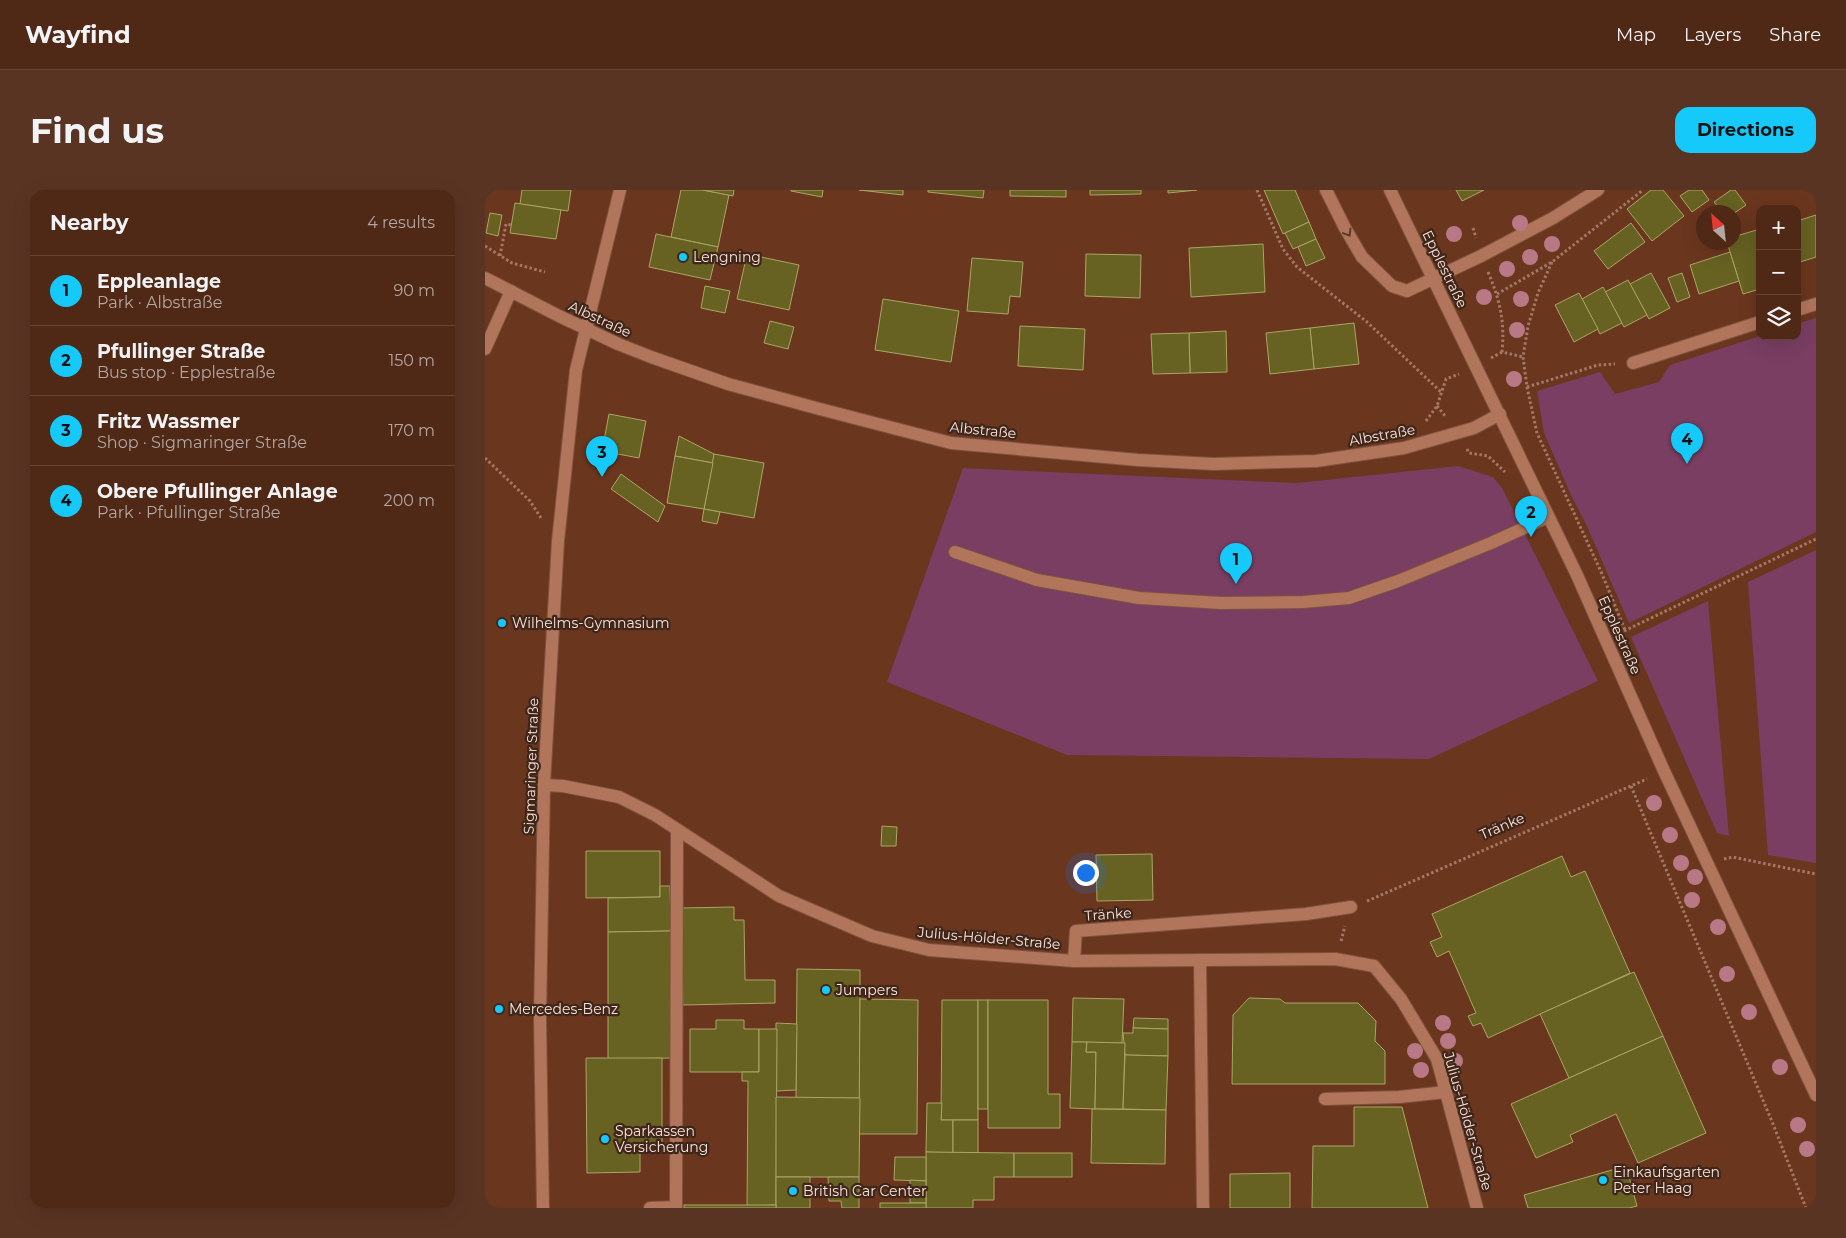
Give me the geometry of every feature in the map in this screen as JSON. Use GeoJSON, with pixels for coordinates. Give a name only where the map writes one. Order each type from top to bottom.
{"type":"FeatureCollection","features":[{"type":"Feature","properties":{"kind":"street","name":"Sigmaringer Straße"},"geometry":{"type":"LineString","coordinates":[[543,1208],[540,1019],[544,785],[558,541],[575,379],[585,328],[620,190]]}},
{"type":"Feature","properties":{"kind":"street"},"geometry":{"type":"LineString","coordinates":[[1326,190],[1345,228],[1363,257],[1392,286],[1407,291],[1481,256],[1553,218],[1598,190]]}},
{"type":"Feature","properties":{"kind":"street","name":"Epplestraße"},"geometry":{"type":"LineString","coordinates":[[1390,190],[1549,517],[1664,771],[1816,1095]]}},
{"type":"Feature","properties":{"kind":"street","name":"Albstraße"},"geometry":{"type":"LineString","coordinates":[[485,278],[635,352],[729,384],[951,443],[1138,460],[1214,464],[1316,461],[1404,448],[1474,428],[1500,414]]}},
{"type":"Feature","properties":{"kind":"street"},"geometry":{"type":"LineString","coordinates":[[485,349],[511,292]]}},
{"type":"Feature","properties":{"kind":"street"},"geometry":{"type":"LineString","coordinates":[[1801,309],[1816,304]]}},
{"type":"Feature","properties":{"kind":"street"},"geometry":{"type":"LineString","coordinates":[[1633,363],[1756,323]]}},
{"type":"Feature","properties":{"kind":"street"},"geometry":{"type":"LineString","coordinates":[[955,552],[1037,580],[1139,598],[1221,603],[1303,602],[1349,598],[1398,582],[1549,517]]}},
{"type":"Feature","properties":{"kind":"street","name":"Julius-Hölder-Straße"},"geometry":{"type":"LineString","coordinates":[[544,785],[571,787],[619,797],[655,815],[779,896],[873,936],[929,950],[1074,961],[1335,959],[1374,966],[1396,992],[1437,1059],[1477,1208]]}},
{"type":"Feature","properties":{"kind":"street"},"geometry":{"type":"LineString","coordinates":[[650,1208],[676,1208],[677,830]]}},
{"type":"Feature","properties":{"kind":"street","name":"Tränke"},"geometry":{"type":"LineString","coordinates":[[1074,961],[1075,931],[1306,914],[1351,908]]}},
{"type":"Feature","properties":{"kind":"street"},"geometry":{"type":"LineString","coordinates":[[1200,960],[1203,1208]]}},
{"type":"Feature","properties":{"kind":"street"},"geometry":{"type":"LineString","coordinates":[[1325,1099],[1399,1097],[1446,1092]]}},
{"type":"Feature","properties":{"kind":"path"},"geometry":{"type":"LineString","coordinates":[[1257,190],[1283,249],[1297,267],[1367,322],[1441,392]]}},
{"type":"Feature","properties":{"kind":"path"},"geometry":{"type":"LineString","coordinates":[[1497,294],[1551,262],[1643,190]]}},
{"type":"Feature","properties":{"kind":"path"},"geometry":{"type":"LineString","coordinates":[[500,256],[506,224],[511,225]]}},
{"type":"Feature","properties":{"kind":"path"},"geometry":{"type":"LineString","coordinates":[[1473,228],[1481,256],[1497,294],[1504,330],[1502,352],[1523,357]]}},
{"type":"Feature","properties":{"kind":"path"},"geometry":{"type":"LineString","coordinates":[[485,246],[512,263],[545,272]]}},
{"type":"Feature","properties":{"kind":"path"},"geometry":{"type":"LineString","coordinates":[[1551,262],[1538,293],[1528,326],[1523,357],[1527,387],[1537,433],[1602,574],[1625,630]]}},
{"type":"Feature","properties":{"kind":"path"},"geometry":{"type":"LineString","coordinates":[[1527,387],[1598,365],[1633,363]]}},
{"type":"Feature","properties":{"kind":"path"},"geometry":{"type":"LineString","coordinates":[[1425,422],[1437,406],[1446,379],[1475,366]]}},
{"type":"Feature","properties":{"kind":"path"},"geometry":{"type":"LineString","coordinates":[[1459,433],[1469,452],[1487,456],[1500,466],[1510,478]]}},
{"type":"Feature","properties":{"kind":"path"},"geometry":{"type":"LineString","coordinates":[[485,458],[530,501]]}},
{"type":"Feature","properties":{"kind":"path"},"geometry":{"type":"LineString","coordinates":[[1605,640],[1816,538]]}},
{"type":"Feature","properties":{"kind":"path","name":"Tränke"},"geometry":{"type":"LineString","coordinates":[[1351,908],[1664,771]]}},
{"type":"Feature","properties":{"kind":"path"},"geometry":{"type":"LineString","coordinates":[[1631,786],[1773,1124],[1806,1208]]}},
{"type":"Feature","properties":{"kind":"path"},"geometry":{"type":"LineString","coordinates":[[1707,864],[1733,857],[1816,874]]}},
{"type":"Feature","properties":{"kind":"path"},"geometry":{"type":"LineString","coordinates":[[1335,959],[1351,908]]}},
{"type":"Feature","properties":{"kind":"shaded area"},"geometry":{"type":"Polygon","coordinates":[[[1816,318],[1816,532],[1629,623],[1544,433],[1537,391],[1600,372],[1615,394],[1659,382],[1670,365],[1756,337],[1756,340],[1801,340],[1801,323],[1816,318]]]}},
{"type":"Feature","properties":{"kind":"shaded area"},"geometry":{"type":"Polygon","coordinates":[[[1458,466],[1493,477],[1502,488],[1598,681],[1429,759],[1067,755],[887,682],[963,468],[1297,483],[1458,466]]]}},
{"type":"Feature","properties":{"kind":"shaded area"},"geometry":{"type":"Polygon","coordinates":[[[1816,550],[1816,863],[1768,855],[1748,582],[1816,550]]]}},
{"type":"Feature","properties":{"kind":"shaded area"},"geometry":{"type":"Polygon","coordinates":[[[1708,601],[1729,836],[1717,833],[1631,637],[1708,601]]]}},
{"type":"Feature","properties":{"kind":"building"},"geometry":{"type":"Polygon","coordinates":[[[522,190],[571,190],[568,211],[520,204],[522,190]]]}},
{"type":"Feature","properties":{"kind":"building"},"geometry":{"type":"Polygon","coordinates":[[[681,190],[703,190],[729,195],[718,247],[671,237],[681,190]]]}},
{"type":"Feature","properties":{"kind":"building"},"geometry":{"type":"Polygon","coordinates":[[[703,190],[734,190],[733,196],[703,190]]]}},
{"type":"Feature","properties":{"kind":"building"},"geometry":{"type":"Polygon","coordinates":[[[791,190],[823,190],[822,197],[791,190]]]}},
{"type":"Feature","properties":{"kind":"building"},"geometry":{"type":"Polygon","coordinates":[[[859,190],[903,190],[903,195],[859,190]]]}},
{"type":"Feature","properties":{"kind":"building"},"geometry":{"type":"Polygon","coordinates":[[[928,190],[984,190],[983,198],[928,192],[928,190]]]}},
{"type":"Feature","properties":{"kind":"building"},"geometry":{"type":"Polygon","coordinates":[[[1010,190],[1066,190],[1066,197],[1010,196],[1010,190]]]}},
{"type":"Feature","properties":{"kind":"building"},"geometry":{"type":"Polygon","coordinates":[[[1090,190],[1141,190],[1141,194],[1090,195],[1090,190]]]}},
{"type":"Feature","properties":{"kind":"building"},"geometry":{"type":"Polygon","coordinates":[[[1168,190],[1197,190],[1168,193],[1168,190]]]}},
{"type":"Feature","properties":{"kind":"building"},"geometry":{"type":"Polygon","coordinates":[[[1264,190],[1295,190],[1309,222],[1283,234],[1264,190]]]}},
{"type":"Feature","properties":{"kind":"building"},"geometry":{"type":"Polygon","coordinates":[[[1456,190],[1484,190],[1462,201],[1456,190]]]}},
{"type":"Feature","properties":{"kind":"building"},"geometry":{"type":"Polygon","coordinates":[[[1651,190],[1663,190],[1684,216],[1652,241],[1627,209],[1651,190]]]}},
{"type":"Feature","properties":{"kind":"building"},"geometry":{"type":"Polygon","coordinates":[[[1689,190],[1702,190],[1709,200],[1702,205],[1696,205],[1696,209],[1692,212],[1680,196],[1689,190]]]}},
{"type":"Feature","properties":{"kind":"building"},"geometry":{"type":"Polygon","coordinates":[[[1731,190],[1735,190],[1746,205],[1741,208],[1741,205],[1716,205],[1714,202],[1731,190]]]}},
{"type":"Feature","properties":{"kind":"building"},"geometry":{"type":"Polygon","coordinates":[[[515,203],[561,210],[556,239],[510,233],[515,203]]]}},
{"type":"Feature","properties":{"kind":"building"},"geometry":{"type":"Polygon","coordinates":[[[490,213],[502,215],[498,236],[486,233],[490,213]]]}},
{"type":"Feature","properties":{"kind":"building"},"geometry":{"type":"Polygon","coordinates":[[[1816,215],[1816,257],[1801,262],[1801,250],[1801,220],[1816,215]]]}},
{"type":"Feature","properties":{"kind":"building"},"geometry":{"type":"Polygon","coordinates":[[[1309,222],[1316,239],[1293,249],[1285,233],[1309,222]]]}},
{"type":"Feature","properties":{"kind":"building"},"geometry":{"type":"Polygon","coordinates":[[[1631,223],[1645,242],[1608,269],[1594,251],[1631,223]]]}},
{"type":"Feature","properties":{"kind":"building"},"geometry":{"type":"Polygon","coordinates":[[[1756,230],[1756,290],[1743,294],[1729,250],[1741,250],[1741,235],[1756,230]]]}},
{"type":"Feature","properties":{"kind":"building","name":"Lengning"},"geometry":{"type":"Polygon","coordinates":[[[656,234],[718,247],[710,280],[649,267],[656,234]]]}},
{"type":"Feature","properties":{"kind":"building"},"geometry":{"type":"Polygon","coordinates":[[[1316,239],[1325,258],[1306,266],[1298,247],[1316,239]]]}},
{"type":"Feature","properties":{"kind":"building"},"geometry":{"type":"Polygon","coordinates":[[[1263,244],[1265,292],[1191,297],[1189,248],[1263,244]]]}},
{"type":"Feature","properties":{"kind":"building"},"geometry":{"type":"Polygon","coordinates":[[[1730,252],[1739,281],[1699,294],[1690,265],[1730,252]]]}},
{"type":"Feature","properties":{"kind":"building"},"geometry":{"type":"Polygon","coordinates":[[[747,254],[799,265],[789,310],[737,299],[747,254]]]}},
{"type":"Feature","properties":{"kind":"building"},"geometry":{"type":"Polygon","coordinates":[[[1086,254],[1141,255],[1140,298],[1085,296],[1086,254]]]}},
{"type":"Feature","properties":{"kind":"building"},"geometry":{"type":"Polygon","coordinates":[[[972,258],[1023,262],[1020,297],[1010,296],[1008,314],[967,311],[972,258]]]}},
{"type":"Feature","properties":{"kind":"building"},"geometry":{"type":"Polygon","coordinates":[[[1651,273],[1670,308],[1649,319],[1630,284],[1651,273]]]}},
{"type":"Feature","properties":{"kind":"building"},"geometry":{"type":"Polygon","coordinates":[[[1682,273],[1690,297],[1677,302],[1668,278],[1682,273]]]}},
{"type":"Feature","properties":{"kind":"building"},"geometry":{"type":"Polygon","coordinates":[[[1628,280],[1647,315],[1624,327],[1605,292],[1628,280]]]}},
{"type":"Feature","properties":{"kind":"building"},"geometry":{"type":"Polygon","coordinates":[[[705,286],[730,291],[725,313],[701,308],[705,286]]]}},
{"type":"Feature","properties":{"kind":"building"},"geometry":{"type":"Polygon","coordinates":[[[1603,287],[1622,323],[1600,334],[1582,299],[1603,287]]]}},
{"type":"Feature","properties":{"kind":"building"},"geometry":{"type":"Polygon","coordinates":[[[1579,293],[1598,329],[1574,342],[1555,305],[1579,293]]]}},
{"type":"Feature","properties":{"kind":"building"},"geometry":{"type":"Polygon","coordinates":[[[883,299],[959,311],[951,362],[875,350],[883,299]]]}},
{"type":"Feature","properties":{"kind":"building"},"geometry":{"type":"Polygon","coordinates":[[[770,321],[794,327],[788,349],[764,343],[770,321]]]}},
{"type":"Feature","properties":{"kind":"building"},"geometry":{"type":"Polygon","coordinates":[[[1354,323],[1359,364],[1314,369],[1310,328],[1354,323]]]}},
{"type":"Feature","properties":{"kind":"building"},"geometry":{"type":"Polygon","coordinates":[[[1020,326],[1085,329],[1083,370],[1018,366],[1020,326]]]}},
{"type":"Feature","properties":{"kind":"building"},"geometry":{"type":"Polygon","coordinates":[[[1310,328],[1314,369],[1270,374],[1266,333],[1310,328]]]}},
{"type":"Feature","properties":{"kind":"building"},"geometry":{"type":"Polygon","coordinates":[[[1226,331],[1227,372],[1190,373],[1189,333],[1226,331]]]}},
{"type":"Feature","properties":{"kind":"building"},"geometry":{"type":"Polygon","coordinates":[[[1189,333],[1190,373],[1153,374],[1151,334],[1189,333]]]}},
{"type":"Feature","properties":{"kind":"building"},"geometry":{"type":"Polygon","coordinates":[[[609,414],[646,421],[639,458],[602,451],[609,414]]]}},
{"type":"Feature","properties":{"kind":"building"},"geometry":{"type":"Polygon","coordinates":[[[679,436],[714,454],[713,463],[675,456],[679,436]]]}},
{"type":"Feature","properties":{"kind":"building"},"geometry":{"type":"Polygon","coordinates":[[[714,454],[764,463],[754,518],[704,509],[714,454]]]}},
{"type":"Feature","properties":{"kind":"building"},"geometry":{"type":"Polygon","coordinates":[[[675,456],[713,463],[704,509],[667,503],[675,456]]]}},
{"type":"Feature","properties":{"kind":"building"},"geometry":{"type":"Polygon","coordinates":[[[621,474],[665,506],[658,522],[611,489],[621,474]]]}},
{"type":"Feature","properties":{"kind":"building"},"geometry":{"type":"Polygon","coordinates":[[[704,509],[720,512],[717,524],[702,521],[704,509]]]}},
{"type":"Feature","properties":{"kind":"building"},"geometry":{"type":"Polygon","coordinates":[[[882,826],[897,827],[896,846],[881,846],[882,826]]]}},
{"type":"Feature","properties":{"kind":"building"},"geometry":{"type":"Polygon","coordinates":[[[586,851],[660,851],[660,897],[586,898],[586,851]]]}},
{"type":"Feature","properties":{"kind":"building"},"geometry":{"type":"Polygon","coordinates":[[[1152,854],[1153,900],[1097,901],[1096,855],[1152,854]]]}},
{"type":"Feature","properties":{"kind":"building"},"geometry":{"type":"Polygon","coordinates":[[[1562,856],[1571,877],[1585,871],[1630,973],[1488,1038],[1481,1023],[1473,1026],[1468,1016],[1476,1013],[1449,951],[1437,957],[1430,942],[1442,937],[1432,914],[1562,856]]]}},
{"type":"Feature","properties":{"kind":"building"},"geometry":{"type":"Polygon","coordinates":[[[660,886],[670,886],[671,931],[608,932],[608,898],[660,897],[660,886]]]}},
{"type":"Feature","properties":{"kind":"building"},"geometry":{"type":"Polygon","coordinates":[[[734,907],[734,920],[744,920],[745,980],[775,980],[775,1003],[683,1005],[681,908],[734,907]]]}},
{"type":"Feature","properties":{"kind":"building"},"geometry":{"type":"Polygon","coordinates":[[[671,931],[671,1058],[608,1059],[608,932],[671,931]]]}},
{"type":"Feature","properties":{"kind":"building"},"geometry":{"type":"Polygon","coordinates":[[[797,969],[860,970],[860,1098],[796,1098],[797,969]]]}},
{"type":"Feature","properties":{"kind":"building"},"geometry":{"type":"Polygon","coordinates":[[[1634,972],[1663,1036],[1569,1078],[1540,1014],[1634,972]]]}},
{"type":"Feature","properties":{"kind":"building"},"geometry":{"type":"Polygon","coordinates":[[[1073,998],[1124,999],[1122,1043],[1072,1042],[1073,998]]]}},
{"type":"Feature","properties":{"kind":"building"},"geometry":{"type":"Polygon","coordinates":[[[1249,998],[1280,999],[1285,1003],[1358,1003],[1376,1021],[1375,1041],[1385,1051],[1385,1084],[1232,1084],[1233,1015],[1249,998]]]}},
{"type":"Feature","properties":{"kind":"building"},"geometry":{"type":"Polygon","coordinates":[[[860,999],[918,1000],[917,1134],[859,1134],[860,999]]]}},
{"type":"Feature","properties":{"kind":"building"},"geometry":{"type":"Polygon","coordinates":[[[942,1000],[978,1000],[978,1120],[941,1120],[942,1000]]]}},
{"type":"Feature","properties":{"kind":"building"},"geometry":{"type":"Polygon","coordinates":[[[978,1000],[988,1000],[988,1109],[978,1109],[978,1000]]]}},
{"type":"Feature","properties":{"kind":"building"},"geometry":{"type":"Polygon","coordinates":[[[988,1000],[1048,1000],[1048,1094],[1060,1094],[1060,1128],[988,1128],[988,1000]]]}},
{"type":"Feature","properties":{"kind":"building"},"geometry":{"type":"Polygon","coordinates":[[[1134,1018],[1168,1019],[1168,1029],[1133,1028],[1134,1018]]]}},
{"type":"Feature","properties":{"kind":"building"},"geometry":{"type":"Polygon","coordinates":[[[716,1020],[744,1020],[744,1029],[759,1029],[759,1072],[690,1072],[690,1029],[716,1029],[716,1020]]]}},
{"type":"Feature","properties":{"kind":"building"},"geometry":{"type":"Polygon","coordinates":[[[776,1023],[797,1024],[796,1090],[776,1091],[776,1023]]]}},
{"type":"Feature","properties":{"kind":"building"},"geometry":{"type":"Polygon","coordinates":[[[1133,1028],[1168,1029],[1168,1056],[1125,1055],[1123,1033],[1133,1033],[1133,1028]]]}},
{"type":"Feature","properties":{"kind":"building"},"geometry":{"type":"Polygon","coordinates":[[[759,1029],[777,1029],[776,1205],[747,1206],[748,1081],[742,1081],[742,1072],[759,1072],[759,1029]]]}},
{"type":"Feature","properties":{"kind":"building"},"geometry":{"type":"Polygon","coordinates":[[[1663,1036],[1706,1133],[1638,1163],[1616,1114],[1570,1135],[1573,1142],[1536,1158],[1511,1104],[1663,1036]]]}},
{"type":"Feature","properties":{"kind":"building"},"geometry":{"type":"Polygon","coordinates":[[[1072,1042],[1087,1042],[1086,1052],[1096,1052],[1095,1109],[1070,1108],[1072,1042]]]}},
{"type":"Feature","properties":{"kind":"building"},"geometry":{"type":"Polygon","coordinates":[[[1087,1042],[1125,1043],[1123,1109],[1095,1109],[1096,1052],[1086,1052],[1087,1042]]]}},
{"type":"Feature","properties":{"kind":"building"},"geometry":{"type":"Polygon","coordinates":[[[1125,1055],[1168,1056],[1166,1110],[1123,1109],[1125,1055]]]}},
{"type":"Feature","properties":{"kind":"building"},"geometry":{"type":"Polygon","coordinates":[[[586,1058],[662,1058],[662,1145],[640,1145],[640,1172],[587,1173],[586,1058]]]}},
{"type":"Feature","properties":{"kind":"building"},"geometry":{"type":"Polygon","coordinates":[[[776,1097],[860,1098],[859,1177],[776,1177],[776,1097]]]}},
{"type":"Feature","properties":{"kind":"building"},"geometry":{"type":"Polygon","coordinates":[[[927,1103],[942,1103],[941,1120],[953,1120],[953,1153],[926,1152],[927,1103]]]}},
{"type":"Feature","properties":{"kind":"building"},"geometry":{"type":"Polygon","coordinates":[[[1354,1107],[1402,1107],[1428,1208],[1312,1208],[1313,1146],[1354,1146],[1354,1107]]]}},
{"type":"Feature","properties":{"kind":"building"},"geometry":{"type":"Polygon","coordinates":[[[1092,1109],[1166,1110],[1165,1164],[1091,1163],[1092,1109]]]}},
{"type":"Feature","properties":{"kind":"building"},"geometry":{"type":"Polygon","coordinates":[[[953,1120],[978,1120],[978,1153],[953,1153],[953,1120]]]}},
{"type":"Feature","properties":{"kind":"building"},"geometry":{"type":"Polygon","coordinates":[[[926,1152],[1014,1153],[1014,1177],[994,1177],[994,1200],[973,1200],[973,1208],[926,1208],[926,1152]]]}},
{"type":"Feature","properties":{"kind":"building"},"geometry":{"type":"Polygon","coordinates":[[[1014,1153],[1072,1153],[1072,1177],[1014,1177],[1014,1153]]]}},
{"type":"Feature","properties":{"kind":"building"},"geometry":{"type":"Polygon","coordinates":[[[895,1157],[926,1157],[926,1181],[894,1180],[895,1157]]]}},
{"type":"Feature","properties":{"kind":"building","name":"Einkaufsgarten Peter Haag"},"geometry":{"type":"Polygon","coordinates":[[[1626,1166],[1637,1206],[1629,1208],[1528,1208],[1524,1195],[1626,1166]]]}},
{"type":"Feature","properties":{"kind":"building"},"geometry":{"type":"Polygon","coordinates":[[[1290,1173],[1290,1208],[1230,1208],[1230,1174],[1290,1173]]]}},
{"type":"Feature","properties":{"kind":"building","name":"British Car Center"},"geometry":{"type":"Polygon","coordinates":[[[776,1177],[810,1177],[810,1208],[776,1208],[776,1177]]]}},
{"type":"Feature","properties":{"kind":"building"},"geometry":{"type":"Polygon","coordinates":[[[828,1177],[859,1177],[859,1208],[842,1208],[841,1201],[829,1201],[828,1177]]]}},
{"type":"Feature","properties":{"kind":"building"},"geometry":{"type":"Polygon","coordinates":[[[910,1180],[926,1181],[926,1203],[910,1203],[910,1180]]]}},
{"type":"Feature","properties":{"kind":"building"},"geometry":{"type":"Polygon","coordinates":[[[880,1203],[926,1203],[926,1208],[880,1208],[880,1203]]]}},
{"type":"Feature","properties":{"kind":"building"},"geometry":{"type":"Polygon","coordinates":[[[684,1205],[776,1205],[776,1208],[684,1208],[684,1205]]]}},
{"type":"Feature","properties":{"kind":"place","name":"Lengning"},"geometry":{"type":"Point","coordinates":[683,257]}},
{"type":"Feature","properties":{"kind":"place","name":"Obere Pfullinger Anlage"},"geometry":{"type":"Point","coordinates":[1687,464]}},
{"type":"Feature","properties":{"kind":"place","name":"Fritz Wassmer"},"geometry":{"type":"Point","coordinates":[602,477]}},
{"type":"Feature","properties":{"kind":"place","name":"Pfullinger Straße"},"geometry":{"type":"Point","coordinates":[1531,537]}},
{"type":"Feature","properties":{"kind":"place","name":"Eppleanlage"},"geometry":{"type":"Point","coordinates":[1236,584]}},
{"type":"Feature","properties":{"kind":"place","name":"Wilhelms-Gymnasium"},"geometry":{"type":"Point","coordinates":[502,623]}},
{"type":"Feature","properties":{"kind":"place","name":"Jumpers"},"geometry":{"type":"Point","coordinates":[826,990]}},
{"type":"Feature","properties":{"kind":"place","name":"Mercedes-Benz"},"geometry":{"type":"Point","coordinates":[499,1009]}},
{"type":"Feature","properties":{"kind":"place","name":"Sparkassen Versicherung"},"geometry":{"type":"Point","coordinates":[605,1139]}},
{"type":"Feature","properties":{"kind":"place","name":"Einkaufsgarten Peter Haag"},"geometry":{"type":"Point","coordinates":[1603,1180]}},
{"type":"Feature","properties":{"kind":"place","name":"British Car Center"},"geometry":{"type":"Point","coordinates":[793,1191]}}]}
